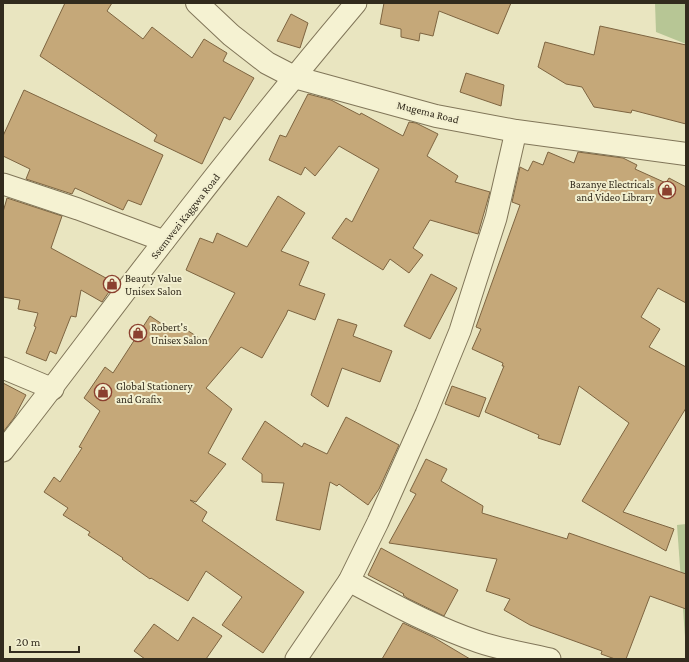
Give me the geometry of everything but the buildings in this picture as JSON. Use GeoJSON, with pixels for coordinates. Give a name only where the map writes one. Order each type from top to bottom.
{"type":"FeatureCollection","features":[{"type":"Feature","properties":{"kind":"street","name":"Mugema Road"},"geometry":{"type":"LineString","coordinates":[[198,3],[231,35],[267,63],[294,77],[436,116],[516,131],[686,154]]}},
{"type":"Feature","properties":{"kind":"street","name":"Ssemwezi Kaggwa Road"},"geometry":{"type":"LineString","coordinates":[[3,451],[164,241],[294,77],[356,3]]}},
{"type":"Feature","properties":{"kind":"street"},"geometry":{"type":"LineString","coordinates":[[296,659],[349,581],[382,514],[460,331],[496,218],[516,131]]}},
{"type":"Feature","properties":{"kind":"street"},"geometry":{"type":"LineString","coordinates":[[3,184],[164,241]]}},
{"type":"Feature","properties":{"kind":"street"},"geometry":{"type":"LineString","coordinates":[[3,368],[52,389]]}},
{"type":"Feature","properties":{"kind":"street"},"geometry":{"type":"LineString","coordinates":[[349,581],[412,613],[477,642],[550,659]]}},
{"type":"Feature","properties":{"kind":"green space"},"geometry":{"type":"Polygon","coordinates":[[[655,3],[686,3],[686,44],[656,32],[655,3]]]}},
{"type":"Feature","properties":{"kind":"green space"},"geometry":{"type":"Polygon","coordinates":[[[686,524],[686,651],[677,525],[686,524]]]}},
{"type":"Feature","properties":{"kind":"place","name":"Bazanye Electricals and Video Library"},"geometry":{"type":"Point","coordinates":[667,190]}},
{"type":"Feature","properties":{"kind":"place","name":"Beauty Value Unisex Salon"},"geometry":{"type":"Point","coordinates":[112,284]}},
{"type":"Feature","properties":{"kind":"place","name":"Robert's Unisex Salon"},"geometry":{"type":"Point","coordinates":[138,333]}},
{"type":"Feature","properties":{"kind":"place","name":"Global Stationery and Grafix"},"geometry":{"type":"Point","coordinates":[103,392]}}]}
